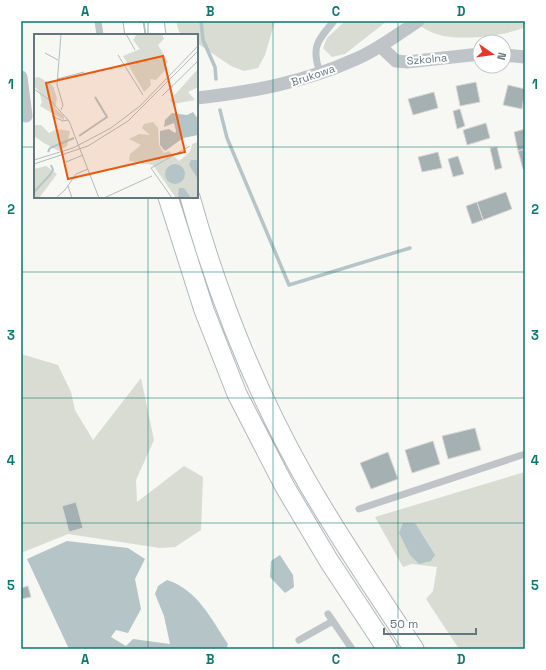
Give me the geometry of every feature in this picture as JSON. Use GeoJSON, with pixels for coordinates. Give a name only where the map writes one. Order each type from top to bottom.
{"type":"FeatureCollection","features":[{"type":"Feature","properties":{"kind":"main road"},"geometry":{"type":"LineString","coordinates":[[133,21],[135,34]]}},
{"type":"Feature","properties":{"kind":"main road"},"geometry":{"type":"LineString","coordinates":[[154,21],[156,34]]}},
{"type":"Feature","properties":{"kind":"main road"},"geometry":{"type":"LineString","coordinates":[[168,198],[204,310],[237,394],[285,487],[329,561],[387,649]]}},
{"type":"Feature","properties":{"kind":"main road"},"geometry":{"type":"LineString","coordinates":[[190,198],[222,295],[259,386],[306,480],[414,649]]}},
{"type":"Feature","properties":{"kind":"street","name":"Brukowa"},"geometry":{"type":"LineString","coordinates":[[198,98],[285,84],[320,73],[357,59],[418,21]]}},
{"type":"Feature","properties":{"kind":"street","name":"Szkolna"},"geometry":{"type":"LineString","coordinates":[[380,46],[396,61],[407,62],[472,55]]}},
{"type":"Feature","properties":{"kind":"street"},"geometry":{"type":"LineString","coordinates":[[512,56],[525,57]]}},
{"type":"Feature","properties":{"kind":"street"},"geometry":{"type":"LineString","coordinates":[[21,77],[27,116]]}},
{"type":"Feature","properties":{"kind":"lane"},"geometry":{"type":"LineString","coordinates":[[98,21],[100,34]]}},
{"type":"Feature","properties":{"kind":"lane"},"geometry":{"type":"LineString","coordinates":[[320,73],[314,53],[318,42],[334,21]]}},
{"type":"Feature","properties":{"kind":"lane"},"geometry":{"type":"LineString","coordinates":[[359,509],[525,454]]}},
{"type":"Feature","properties":{"kind":"lane"},"geometry":{"type":"LineString","coordinates":[[328,614],[352,649]]}},
{"type":"Feature","properties":{"kind":"lane"},"geometry":{"type":"LineString","coordinates":[[299,640],[333,621]]}},
{"type":"Feature","properties":{"kind":"shaded area"},"geometry":{"type":"Polygon","coordinates":[[[176,21],[275,21],[265,55],[258,68],[244,71],[231,66],[198,44],[198,34],[182,34],[179,32],[176,21]]]}},
{"type":"Feature","properties":{"kind":"shaded area"},"geometry":{"type":"Polygon","coordinates":[[[345,21],[387,21],[345,54],[332,57],[323,48],[327,38],[345,21]]]}},
{"type":"Feature","properties":{"kind":"shaded area"},"geometry":{"type":"Polygon","coordinates":[[[412,21],[525,21],[525,27],[501,34],[472,34],[472,37],[459,38],[448,37],[429,31],[412,21]]]}},
{"type":"Feature","properties":{"kind":"shaded area"},"geometry":{"type":"Polygon","coordinates":[[[21,354],[58,365],[71,392],[75,410],[93,440],[141,378],[154,440],[136,480],[137,502],[184,466],[203,477],[201,530],[175,547],[160,548],[68,534],[21,553],[21,354]]]}},
{"type":"Feature","properties":{"kind":"shaded area"},"geometry":{"type":"Polygon","coordinates":[[[525,472],[525,649],[459,649],[426,599],[433,591],[437,567],[412,564],[403,567],[375,517],[525,472]]]}},
{"type":"Feature","properties":{"kind":"shaded area"},"geometry":{"type":"Polygon","coordinates":[[[403,523],[415,523],[435,555],[431,561],[419,564],[410,555],[399,533],[403,523]]]}},
{"type":"Feature","properties":{"kind":"shaded area"},"geometry":{"type":"Polygon","coordinates":[[[67,541],[128,548],[145,559],[135,579],[141,609],[128,633],[116,630],[111,637],[126,646],[133,639],[170,644],[164,616],[155,594],[158,586],[167,580],[187,591],[203,606],[228,644],[226,649],[69,649],[27,559],[67,541]]]}},
{"type":"Feature","properties":{"kind":"shaded area"},"geometry":{"type":"Polygon","coordinates":[[[280,555],[293,575],[294,587],[285,593],[270,577],[271,561],[280,555]]]}},
{"type":"Feature","properties":{"kind":"building"},"geometry":{"type":"Polygon","coordinates":[[[476,82],[480,102],[460,106],[456,86],[476,82]]]}},
{"type":"Feature","properties":{"kind":"building"},"geometry":{"type":"Polygon","coordinates":[[[508,85],[525,89],[522,109],[503,105],[508,85]]]}},
{"type":"Feature","properties":{"kind":"building"},"geometry":{"type":"Polygon","coordinates":[[[434,92],[438,108],[413,115],[408,99],[434,92]]]}},
{"type":"Feature","properties":{"kind":"building"},"geometry":{"type":"Polygon","coordinates":[[[460,109],[465,126],[457,129],[453,111],[460,109]]]}},
{"type":"Feature","properties":{"kind":"building"},"geometry":{"type":"Polygon","coordinates":[[[486,123],[490,138],[467,145],[463,130],[486,123]]]}},
{"type":"Feature","properties":{"kind":"building"},"geometry":{"type":"Polygon","coordinates":[[[525,129],[525,149],[518,151],[514,132],[525,129]]]}},
{"type":"Feature","properties":{"kind":"building"},"geometry":{"type":"Polygon","coordinates":[[[497,147],[502,168],[495,170],[490,148],[497,147]]]}},
{"type":"Feature","properties":{"kind":"building"},"geometry":{"type":"Polygon","coordinates":[[[525,149],[525,169],[523,169],[518,151],[525,149]]]}},
{"type":"Feature","properties":{"kind":"building"},"geometry":{"type":"Polygon","coordinates":[[[438,152],[442,168],[422,172],[418,157],[438,152]]]}},
{"type":"Feature","properties":{"kind":"building"},"geometry":{"type":"Polygon","coordinates":[[[458,156],[464,174],[453,177],[448,159],[458,156]]]}},
{"type":"Feature","properties":{"kind":"building"},"geometry":{"type":"Polygon","coordinates":[[[506,192],[512,209],[483,220],[477,202],[506,192]]]}},
{"type":"Feature","properties":{"kind":"building"},"geometry":{"type":"Polygon","coordinates":[[[477,202],[483,220],[472,224],[466,206],[477,202]]]}},
{"type":"Feature","properties":{"kind":"building"},"geometry":{"type":"Polygon","coordinates":[[[475,428],[481,450],[448,459],[442,436],[475,428]]]}},
{"type":"Feature","properties":{"kind":"building"},"geometry":{"type":"Polygon","coordinates":[[[433,441],[440,464],[412,473],[405,450],[433,441]]]}},
{"type":"Feature","properties":{"kind":"building"},"geometry":{"type":"Polygon","coordinates":[[[388,452],[398,479],[371,489],[360,463],[388,452]]]}},
{"type":"Feature","properties":{"kind":"building"},"geometry":{"type":"Polygon","coordinates":[[[76,502],[83,528],[69,532],[62,506],[76,502]]]}},
{"type":"Feature","properties":{"kind":"building"},"geometry":{"type":"Polygon","coordinates":[[[28,586],[31,597],[21,599],[21,588],[28,586]]]}},
{"type":"Feature","properties":{"kind":"waterway"},"geometry":{"type":"LineString","coordinates":[[201,21],[203,40],[215,67],[216,79]]}},
{"type":"Feature","properties":{"kind":"waterway"},"geometry":{"type":"LineString","coordinates":[[220,110],[227,138],[289,285],[410,248]]}}]}
